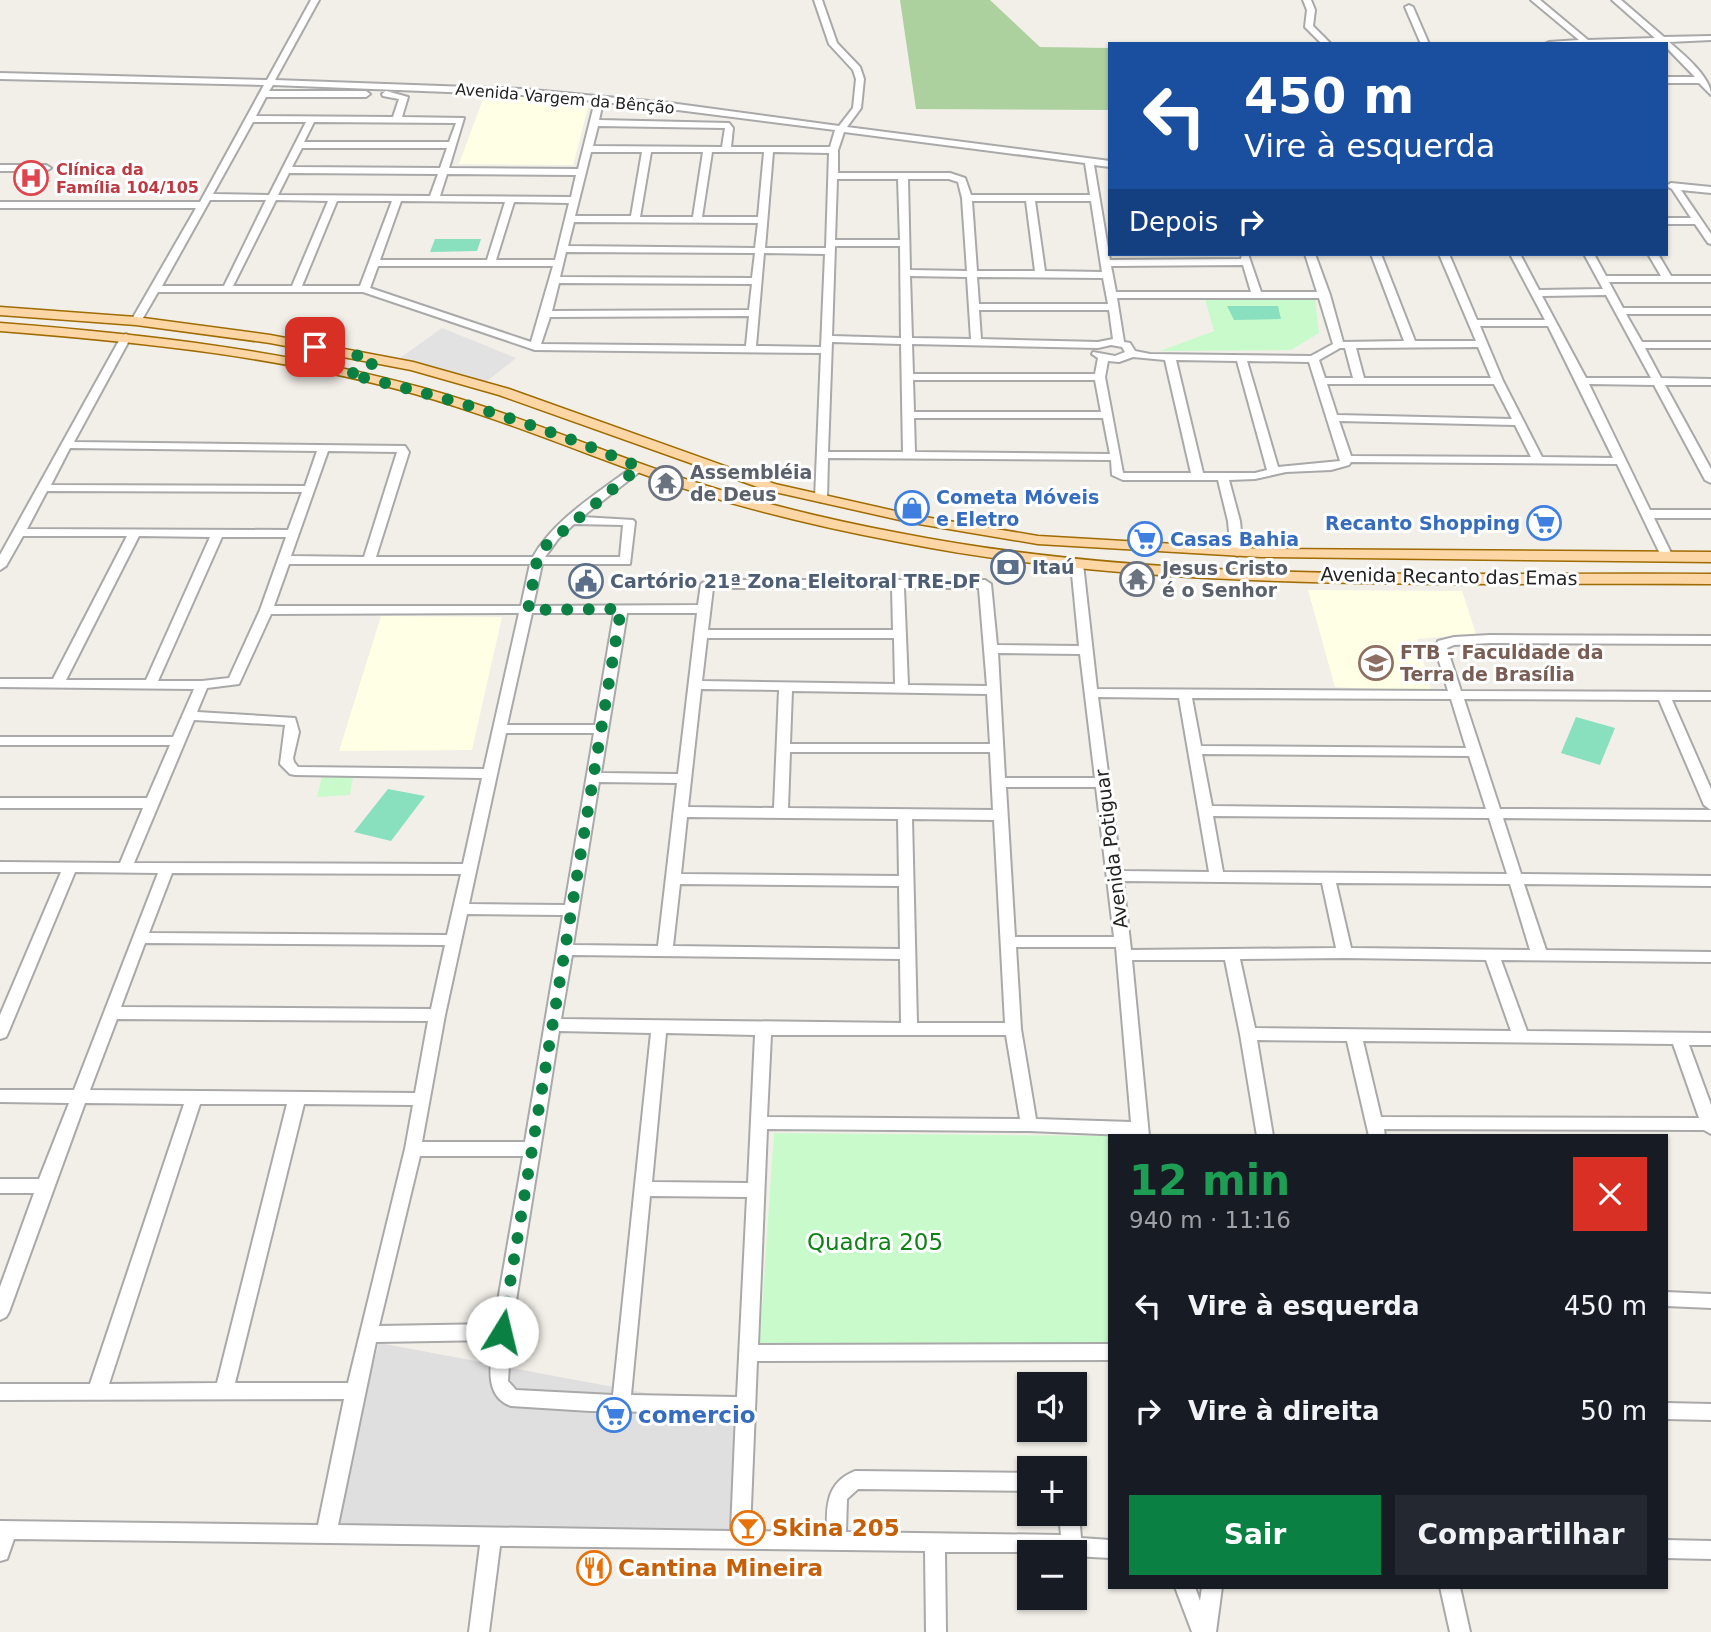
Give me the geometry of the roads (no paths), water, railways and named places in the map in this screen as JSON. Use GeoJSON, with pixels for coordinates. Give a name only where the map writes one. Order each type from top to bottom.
{"type":"FeatureCollection","features":[{"type":"Feature","properties":{"kind":"main road","name":"Avenida Recanto das Emas"},"geometry":{"type":"LineString","coordinates":[[2,318],[38,314],[135,321],[270,339],[428,370],[504,392],[771,487],[913,519],[1038,540],[1261,553],[1711,557]]}},
{"type":"Feature","properties":{"kind":"main road"},"geometry":{"type":"LineString","coordinates":[[28,329],[23,322],[38,314]]}},
{"type":"Feature","properties":{"kind":"main road","name":"Avenida Recanto das Emas"},"geometry":{"type":"LineString","coordinates":[[2,318],[28,329],[126,337],[287,360],[348,374],[403,387],[545,431],[639,467],[812,518],[901,538],[1023,559],[1185,572],[1711,579]]}},
{"type":"Feature","properties":{"kind":"main road"},"geometry":{"type":"LineString","coordinates":[[348,374],[368,369],[374,362],[370,358]]}},
{"type":"Feature","properties":{"kind":"main road"},"geometry":{"type":"LineString","coordinates":[[403,387],[398,383],[403,374],[428,370]]}},
{"type":"Feature","properties":{"kind":"main road"},"geometry":{"type":"LineString","coordinates":[[545,431],[552,420],[573,418]]}},
{"type":"Feature","properties":{"kind":"main road"},"geometry":{"type":"LineString","coordinates":[[611,455],[633,453],[638,447],[635,440]]}},
{"type":"Feature","properties":{"kind":"main road"},"geometry":{"type":"LineString","coordinates":[[1023,559],[1024,547],[1038,540]]}},
{"type":"Feature","properties":{"kind":"main road"},"geometry":{"type":"LineString","coordinates":[[1255,574],[1269,564],[1261,553]]}},
{"type":"Feature","properties":{"kind":"main road"},"geometry":{"type":"LineString","coordinates":[[1550,556],[1569,563],[1569,569],[1559,577]]}},
{"type":"Feature","properties":{"kind":"main road"},"geometry":{"type":"LineString","coordinates":[[1591,558],[1586,564],[1602,578]]}},
{"type":"Feature","properties":{"kind":"street"},"geometry":{"type":"LineString","coordinates":[[135,321],[315,0]]}},
{"type":"Feature","properties":{"kind":"street"},"geometry":{"type":"LineString","coordinates":[[818,0],[833,44],[858,69],[860,79],[857,108],[840,130],[834,150],[821,499]]}},
{"type":"Feature","properties":{"kind":"street"},"geometry":{"type":"LineString","coordinates":[[1307,0],[1311,10],[1309,27],[1325,42]]}},
{"type":"Feature","properties":{"kind":"street"},"geometry":{"type":"LineString","coordinates":[[1535,0],[1586,42]]}},
{"type":"Feature","properties":{"kind":"street"},"geometry":{"type":"LineString","coordinates":[[1616,0],[1663,40]]}},
{"type":"Feature","properties":{"kind":"street"},"geometry":{"type":"LineString","coordinates":[[1409,7],[1424,42]]}},
{"type":"Feature","properties":{"kind":"street"},"geometry":{"type":"LineString","coordinates":[[1612,42],[1711,38]]}},
{"type":"Feature","properties":{"kind":"street"},"geometry":{"type":"LineString","coordinates":[[1668,44],[1711,92]]}},
{"type":"Feature","properties":{"kind":"street","name":"Avenida Vargem da Bênção"},"geometry":{"type":"LineString","coordinates":[[0,78],[448,88],[600,99],[1108,164]]}},
{"type":"Feature","properties":{"kind":"street"},"geometry":{"type":"LineString","coordinates":[[1668,80],[1700,80]]}},
{"type":"Feature","properties":{"kind":"street"},"geometry":{"type":"LineString","coordinates":[[262,94],[401,95],[404,100],[397,119]]}},
{"type":"Feature","properties":{"kind":"street"},"geometry":{"type":"LineString","coordinates":[[535,346],[546,314],[600,99]]}},
{"type":"Feature","properties":{"kind":"street"},"geometry":{"type":"LineString","coordinates":[[248,119],[462,120],[434,199]]}},
{"type":"Feature","properties":{"kind":"street"},"geometry":{"type":"LineString","coordinates":[[227,289],[311,120]]}},
{"type":"Feature","properties":{"kind":"street"},"geometry":{"type":"LineString","coordinates":[[594,123],[726,125],[729,128],[726,150]]}},
{"type":"Feature","properties":{"kind":"street"},"geometry":{"type":"LineString","coordinates":[[299,145],[453,145]]}},
{"type":"Feature","properties":{"kind":"street"},"geometry":{"type":"LineString","coordinates":[[587,149],[834,150]]}},
{"type":"Feature","properties":{"kind":"street"},"geometry":{"type":"LineString","coordinates":[[635,219],[647,149]]}},
{"type":"Feature","properties":{"kind":"street"},"geometry":{"type":"LineString","coordinates":[[697,220],[708,150]]}},
{"type":"Feature","properties":{"kind":"street"},"geometry":{"type":"LineString","coordinates":[[751,349],[752,313],[769,150]]}},
{"type":"Feature","properties":{"kind":"street"},"geometry":{"type":"LineString","coordinates":[[1089,163],[1119,342]]}},
{"type":"Feature","properties":{"kind":"street"},"geometry":{"type":"LineString","coordinates":[[0,168],[46,168]]}},
{"type":"Feature","properties":{"kind":"street"},"geometry":{"type":"LineString","coordinates":[[287,170],[581,172]]}},
{"type":"Feature","properties":{"kind":"street"},"geometry":{"type":"LineString","coordinates":[[834,176],[959,178],[964,182],[976,340]]}},
{"type":"Feature","properties":{"kind":"street"},"geometry":{"type":"LineString","coordinates":[[903,176],[909,456]]}},
{"type":"Feature","properties":{"kind":"street"},"geometry":{"type":"LineString","coordinates":[[1671,186],[1711,190]]}},
{"type":"Feature","properties":{"kind":"street"},"geometry":{"type":"LineString","coordinates":[[1671,186],[1708,231],[1711,241]]}},
{"type":"Feature","properties":{"kind":"street"},"geometry":{"type":"LineString","coordinates":[[0,205],[273,198],[573,200]]}},
{"type":"Feature","properties":{"kind":"street"},"geometry":{"type":"LineString","coordinates":[[296,289],[334,198]]}},
{"type":"Feature","properties":{"kind":"street"},"geometry":{"type":"LineString","coordinates":[[364,289],[398,198]]}},
{"type":"Feature","properties":{"kind":"street"},"geometry":{"type":"LineString","coordinates":[[967,198],[1094,198]]}},
{"type":"Feature","properties":{"kind":"street"},"geometry":{"type":"LineString","coordinates":[[1030,198],[1040,274]]}},
{"type":"Feature","properties":{"kind":"street"},"geometry":{"type":"LineString","coordinates":[[491,262],[510,200]]}},
{"type":"Feature","properties":{"kind":"street"},"geometry":{"type":"LineString","coordinates":[[569,219],[763,220]]}},
{"type":"Feature","properties":{"kind":"street"},"geometry":{"type":"LineString","coordinates":[[1668,221],[1698,221]]}},
{"type":"Feature","properties":{"kind":"street"},"geometry":{"type":"LineString","coordinates":[[561,249],[759,250],[905,243]]}},
{"type":"Feature","properties":{"kind":"street"},"geometry":{"type":"LineString","coordinates":[[1311,256],[1338,333],[1338,345]]}},
{"type":"Feature","properties":{"kind":"street"},"geometry":{"type":"LineString","coordinates":[[1377,256],[1411,345]]}},
{"type":"Feature","properties":{"kind":"street"},"geometry":{"type":"LineString","coordinates":[[1445,256],[1498,381],[1538,460]]}},
{"type":"Feature","properties":{"kind":"street"},"geometry":{"type":"LineString","coordinates":[[1516,256],[1582,381],[1667,557]]}},
{"type":"Feature","properties":{"kind":"street"},"geometry":{"type":"LineString","coordinates":[[1590,256],[1711,480]]}},
{"type":"Feature","properties":{"kind":"street"},"geometry":{"type":"LineString","coordinates":[[1654,256],[1668,279]]}},
{"type":"Feature","properties":{"kind":"street"},"geometry":{"type":"LineString","coordinates":[[1105,263],[1246,258],[1257,295]]}},
{"type":"Feature","properties":{"kind":"street"},"geometry":{"type":"LineString","coordinates":[[375,263],[558,263]]}},
{"type":"Feature","properties":{"kind":"street"},"geometry":{"type":"LineString","coordinates":[[906,273],[1107,275]]}},
{"type":"Feature","properties":{"kind":"street"},"geometry":{"type":"LineString","coordinates":[[1603,279],[1711,279]]}},
{"type":"Feature","properties":{"kind":"street"},"geometry":{"type":"LineString","coordinates":[[554,280],[755,281]]}},
{"type":"Feature","properties":{"kind":"street"},"geometry":{"type":"LineString","coordinates":[[155,289],[364,289],[535,346],[751,349],[906,340],[976,340],[1098,345],[1119,342],[1130,348],[1131,353]]}},
{"type":"Feature","properties":{"kind":"street"},"geometry":{"type":"LineString","coordinates":[[1536,293],[1610,292]]}},
{"type":"Feature","properties":{"kind":"street"},"geometry":{"type":"LineString","coordinates":[[1111,295],[1325,295]]}},
{"type":"Feature","properties":{"kind":"street"},"geometry":{"type":"LineString","coordinates":[[975,307],[1113,307]]}},
{"type":"Feature","properties":{"kind":"street"},"geometry":{"type":"LineString","coordinates":[[1620,311],[1711,312]]}},
{"type":"Feature","properties":{"kind":"street"},"geometry":{"type":"LineString","coordinates":[[546,314],[752,313]]}},
{"type":"Feature","properties":{"kind":"street"},"geometry":{"type":"LineString","coordinates":[[1474,323],[1550,323]]}},
{"type":"Feature","properties":{"kind":"street"},"geometry":{"type":"LineString","coordinates":[[0,566],[126,337]]}},
{"type":"Feature","properties":{"kind":"street"},"geometry":{"type":"LineString","coordinates":[[1098,345],[1095,349],[1097,354],[1121,359],[1131,353],[1170,359],[1313,359],[1338,345],[1483,344]]}},
{"type":"Feature","properties":{"kind":"street"},"geometry":{"type":"LineString","coordinates":[[1639,345],[1711,345]]}},
{"type":"Feature","properties":{"kind":"street"},"geometry":{"type":"LineString","coordinates":[[1350,346],[1359,381]]}},
{"type":"Feature","properties":{"kind":"street"},"geometry":{"type":"LineString","coordinates":[[1103,357],[1100,377],[1118,475],[1123,477],[1223,478],[1266,475],[1273,471],[1340,465],[1346,459],[1620,461]]}},
{"type":"Feature","properties":{"kind":"street"},"geometry":{"type":"LineString","coordinates":[[1241,358],[1273,471]]}},
{"type":"Feature","properties":{"kind":"street"},"geometry":{"type":"LineString","coordinates":[[1170,359],[1198,478]]}},
{"type":"Feature","properties":{"kind":"street"},"geometry":{"type":"LineString","coordinates":[[1313,359],[1346,459]]}},
{"type":"Feature","properties":{"kind":"street"},"geometry":{"type":"LineString","coordinates":[[908,377],[1100,377]]}},
{"type":"Feature","properties":{"kind":"street"},"geometry":{"type":"LineString","coordinates":[[1321,381],[1498,381]]}},
{"type":"Feature","properties":{"kind":"street"},"geometry":{"type":"LineString","coordinates":[[1582,381],[1711,382]]}},
{"type":"Feature","properties":{"kind":"street"},"geometry":{"type":"LineString","coordinates":[[908,415],[1108,415]]}},
{"type":"Feature","properties":{"kind":"street"},"geometry":{"type":"LineString","coordinates":[[1334,418],[1520,422]]}},
{"type":"Feature","properties":{"kind":"street"},"geometry":{"type":"LineString","coordinates":[[67,445],[397,447],[404,450],[369,560]]}},
{"type":"Feature","properties":{"kind":"street"},"geometry":{"type":"LineString","coordinates":[[0,683],[202,685],[230,683],[238,678],[267,610],[324,447]]}},
{"type":"Feature","properties":{"kind":"street"},"geometry":{"type":"LineString","coordinates":[[823,455],[1116,457]]}},
{"type":"Feature","properties":{"kind":"street"},"geometry":{"type":"LineString","coordinates":[[326,1535],[355,1391],[413,1149],[437,1015],[537,560],[543,548],[573,520],[639,467]]}},
{"type":"Feature","properties":{"kind":"street"},"geometry":{"type":"LineString","coordinates":[[1223,478],[1234,521],[1237,552]]}},
{"type":"Feature","properties":{"kind":"street"},"geometry":{"type":"LineString","coordinates":[[43,488],[310,489]]}},
{"type":"Feature","properties":{"kind":"street"},"geometry":{"type":"LineString","coordinates":[[1648,514],[1711,514]]}},
{"type":"Feature","properties":{"kind":"street"},"geometry":{"type":"LineString","coordinates":[[285,560],[626,561],[629,522],[573,520]]}},
{"type":"Feature","properties":{"kind":"street"},"geometry":{"type":"LineString","coordinates":[[19,533],[293,534]]}},
{"type":"Feature","properties":{"kind":"street"},"geometry":{"type":"LineString","coordinates":[[57,684],[135,533]]}},
{"type":"Feature","properties":{"kind":"street"},"geometry":{"type":"LineString","coordinates":[[150,685],[217,534]]}},
{"type":"Feature","properties":{"kind":"street","name":"Avenida Potiguar"},"geometry":{"type":"LineString","coordinates":[[1077,564],[1084,650],[1104,783],[1141,1132]]}},
{"type":"Feature","properties":{"kind":"street"},"geometry":{"type":"LineString","coordinates":[[665,950],[707,584],[985,584],[1000,782],[1013,1029],[1029,1125]]}},
{"type":"Feature","properties":{"kind":"street"},"geometry":{"type":"LineString","coordinates":[[898,584],[902,689]]}},
{"type":"Feature","properties":{"kind":"street"},"geometry":{"type":"LineString","coordinates":[[621,609],[502,1332],[499,1383],[511,1398],[744,1405]]}},
{"type":"Feature","properties":{"kind":"street"},"geometry":{"type":"LineString","coordinates":[[267,610],[703,609]]}},
{"type":"Feature","properties":{"kind":"street"},"geometry":{"type":"LineString","coordinates":[[701,634],[901,634]]}},
{"type":"Feature","properties":{"kind":"street"},"geometry":{"type":"LineString","coordinates":[[1540,956],[1472,752],[1441,648],[1445,642],[1490,639],[1711,640]]}},
{"type":"Feature","properties":{"kind":"street"},"geometry":{"type":"LineString","coordinates":[[991,649],[1084,650]]}},
{"type":"Feature","properties":{"kind":"street"},"geometry":{"type":"LineString","coordinates":[[125,867],[202,685]]}},
{"type":"Feature","properties":{"kind":"street"},"geometry":{"type":"LineString","coordinates":[[697,685],[993,690]]}},
{"type":"Feature","properties":{"kind":"street"},"geometry":{"type":"LineString","coordinates":[[780,813],[786,687]]}},
{"type":"Feature","properties":{"kind":"street"},"geometry":{"type":"LineString","coordinates":[[1090,693],[1711,696]]}},
{"type":"Feature","properties":{"kind":"street"},"geometry":{"type":"LineString","coordinates":[[1185,694],[1217,878]]}},
{"type":"Feature","properties":{"kind":"street"},"geometry":{"type":"LineString","coordinates":[[1663,695],[1706,779],[1711,805]]}},
{"type":"Feature","properties":{"kind":"street"},"geometry":{"type":"LineString","coordinates":[[190,716],[290,721],[294,732],[286,758],[287,764],[295,771],[490,774]]}},
{"type":"Feature","properties":{"kind":"street"},"geometry":{"type":"LineString","coordinates":[[501,729],[600,729]]}},
{"type":"Feature","properties":{"kind":"street"},"geometry":{"type":"LineString","coordinates":[[0,741],[177,741]]}},
{"type":"Feature","properties":{"kind":"street"},"geometry":{"type":"LineString","coordinates":[[782,748],[996,748]]}},
{"type":"Feature","properties":{"kind":"street"},"geometry":{"type":"LineString","coordinates":[[1196,750],[1472,752]]}},
{"type":"Feature","properties":{"kind":"street"},"geometry":{"type":"LineString","coordinates":[[594,777],[686,779]]}},
{"type":"Feature","properties":{"kind":"street"},"geometry":{"type":"LineString","coordinates":[[1000,782],[1104,783]]}},
{"type":"Feature","properties":{"kind":"street"},"geometry":{"type":"LineString","coordinates":[[0,803],[152,803]]}},
{"type":"Feature","properties":{"kind":"street"},"geometry":{"type":"LineString","coordinates":[[1207,811],[1711,815]]}},
{"type":"Feature","properties":{"kind":"street"},"geometry":{"type":"LineString","coordinates":[[682,812],[1000,815]]}},
{"type":"Feature","properties":{"kind":"street"},"geometry":{"type":"LineString","coordinates":[[905,814],[909,1029]]}},
{"type":"Feature","properties":{"kind":"street"},"geometry":{"type":"LineString","coordinates":[[0,867],[470,869]]}},
{"type":"Feature","properties":{"kind":"street"},"geometry":{"type":"LineString","coordinates":[[0,1033],[70,867]]}},
{"type":"Feature","properties":{"kind":"street"},"geometry":{"type":"LineString","coordinates":[[0,1312],[6,1281],[113,1013],[167,867]]}},
{"type":"Feature","properties":{"kind":"street"},"geometry":{"type":"LineString","coordinates":[[1114,876],[1711,881]]}},
{"type":"Feature","properties":{"kind":"street"},"geometry":{"type":"LineString","coordinates":[[1328,878],[1345,953]]}},
{"type":"Feature","properties":{"kind":"street"},"geometry":{"type":"LineString","coordinates":[[674,879],[905,881]]}},
{"type":"Feature","properties":{"kind":"street"},"geometry":{"type":"LineString","coordinates":[[462,909],[570,910]]}},
{"type":"Feature","properties":{"kind":"street"},"geometry":{"type":"LineString","coordinates":[[142,938],[454,940]]}},
{"type":"Feature","properties":{"kind":"street"},"geometry":{"type":"LineString","coordinates":[[1009,942],[1231,954],[1711,957]]}},
{"type":"Feature","properties":{"kind":"street"},"geometry":{"type":"LineString","coordinates":[[565,950],[906,954]]}},
{"type":"Feature","properties":{"kind":"street"},"geometry":{"type":"LineString","coordinates":[[1231,954],[1265,1134]]}},
{"type":"Feature","properties":{"kind":"street"},"geometry":{"type":"LineString","coordinates":[[1492,956],[1521,1037]]}},
{"type":"Feature","properties":{"kind":"street"},"geometry":{"type":"LineString","coordinates":[[113,1013],[437,1015]]}},
{"type":"Feature","properties":{"kind":"street"},"geometry":{"type":"LineString","coordinates":[[552,1025],[1013,1029]]}},
{"type":"Feature","properties":{"kind":"street"},"geometry":{"type":"LineString","coordinates":[[621,1403],[659,1028]]}},
{"type":"Feature","properties":{"kind":"street"},"geometry":{"type":"LineString","coordinates":[[740,1539],[763,1028]]}},
{"type":"Feature","properties":{"kind":"street"},"geometry":{"type":"LineString","coordinates":[[1248,1034],[1711,1039]]}},
{"type":"Feature","properties":{"kind":"street"},"geometry":{"type":"LineString","coordinates":[[1354,1035],[1375,1129],[1596,1129],[1711,1125],[1679,1039]]}},
{"type":"Feature","properties":{"kind":"street"},"geometry":{"type":"LineString","coordinates":[[0,1096],[421,1099]]}},
{"type":"Feature","properties":{"kind":"street"},"geometry":{"type":"LineString","coordinates":[[97,1391],[194,1098]]}},
{"type":"Feature","properties":{"kind":"street"},"geometry":{"type":"LineString","coordinates":[[224,1392],[298,1098]]}},
{"type":"Feature","properties":{"kind":"street"},"geometry":{"type":"LineString","coordinates":[[759,1124],[1029,1125],[1141,1132]]}},
{"type":"Feature","properties":{"kind":"street"},"geometry":{"type":"LineString","coordinates":[[413,1149],[532,1149]]}},
{"type":"Feature","properties":{"kind":"street"},"geometry":{"type":"LineString","coordinates":[[0,1186],[45,1186]]}},
{"type":"Feature","properties":{"kind":"street"},"geometry":{"type":"LineString","coordinates":[[641,1189],[755,1190]]}},
{"type":"Feature","properties":{"kind":"street"},"geometry":{"type":"LineString","coordinates":[[1668,1299],[1711,1301]]}},
{"type":"Feature","properties":{"kind":"street"},"geometry":{"type":"LineString","coordinates":[[369,1334],[502,1332]]}},
{"type":"Feature","properties":{"kind":"street"},"geometry":{"type":"LineString","coordinates":[[747,1353],[1108,1352]]}},
{"type":"Feature","properties":{"kind":"street"},"geometry":{"type":"LineString","coordinates":[[0,1392],[355,1391]]}},
{"type":"Feature","properties":{"kind":"street"},"geometry":{"type":"LineString","coordinates":[[1668,1411],[1711,1412]]}},
{"type":"Feature","properties":{"kind":"street"},"geometry":{"type":"LineString","coordinates":[[837,1540],[837,1497],[843,1486],[855,1480],[1017,1482]]}},
{"type":"Feature","properties":{"kind":"street"},"geometry":{"type":"LineString","coordinates":[[0,1552],[4,1530],[101,1529],[326,1535],[1017,1542]]}},
{"type":"Feature","properties":{"kind":"street"},"geometry":{"type":"LineString","coordinates":[[479,1632],[491,1537]]}},
{"type":"Feature","properties":{"kind":"street"},"geometry":{"type":"LineString","coordinates":[[1087,1541],[1108,1539]]}},
{"type":"Feature","properties":{"kind":"street"},"geometry":{"type":"LineString","coordinates":[[935,1541],[936,1632]]}},
{"type":"Feature","properties":{"kind":"street"},"geometry":{"type":"LineString","coordinates":[[1087,1546],[1108,1549]]}},
{"type":"Feature","properties":{"kind":"street"},"geometry":{"type":"LineString","coordinates":[[1668,1549],[1711,1550]]}},
{"type":"Feature","properties":{"kind":"street"},"geometry":{"type":"LineString","coordinates":[[1186,1589],[1204,1632]]}},
{"type":"Feature","properties":{"kind":"street"},"geometry":{"type":"LineString","coordinates":[[1204,1632],[1212,1589]]}},
{"type":"Feature","properties":{"kind":"street"},"geometry":{"type":"LineString","coordinates":[[1450,1589],[1460,1632]]}},
{"type":"Feature","properties":{"kind":"place","name":"Clínica da Família 104/105"},"geometry":{"type":"Point","coordinates":[31,178]}},
{"type":"Feature","properties":{"kind":"place","name":"Assembléia de Deus"},"geometry":{"type":"Point","coordinates":[666,483]}},
{"type":"Feature","properties":{"kind":"place","name":"Cometa Móveis e Eletro"},"geometry":{"type":"Point","coordinates":[912,508]}},
{"type":"Feature","properties":{"kind":"place","name":"Recanto Shopping"},"geometry":{"type":"Point","coordinates":[1544,523]}},
{"type":"Feature","properties":{"kind":"place","name":"Casas Bahia"},"geometry":{"type":"Point","coordinates":[1145,539]}},
{"type":"Feature","properties":{"kind":"place","name":"Itaú"},"geometry":{"type":"Point","coordinates":[1008,567]}},
{"type":"Feature","properties":{"kind":"place","name":"Jesus Cristo é o Senhor"},"geometry":{"type":"Point","coordinates":[1137,579]}},
{"type":"Feature","properties":{"kind":"place","name":"Cartório 21ª Zona Eleitoral TRE-DF"},"geometry":{"type":"Point","coordinates":[586,581]}},
{"type":"Feature","properties":{"kind":"place","name":"FTB - Faculdade da Terra de Brasília"},"geometry":{"type":"Point","coordinates":[1376,663]}},
{"type":"Feature","properties":{"kind":"place","name":"comercio"},"geometry":{"type":"Point","coordinates":[614,1415]}},
{"type":"Feature","properties":{"kind":"place","name":"Skina 205"},"geometry":{"type":"Point","coordinates":[748,1528]}},
{"type":"Feature","properties":{"kind":"place","name":"Cantina Mineira"},"geometry":{"type":"Point","coordinates":[594,1568]}},
{"type":"Feature","properties":{"kind":"park label","name":"Quadra 205"},"geometry":{"type":"Point","coordinates":[875,1242]}}]}
